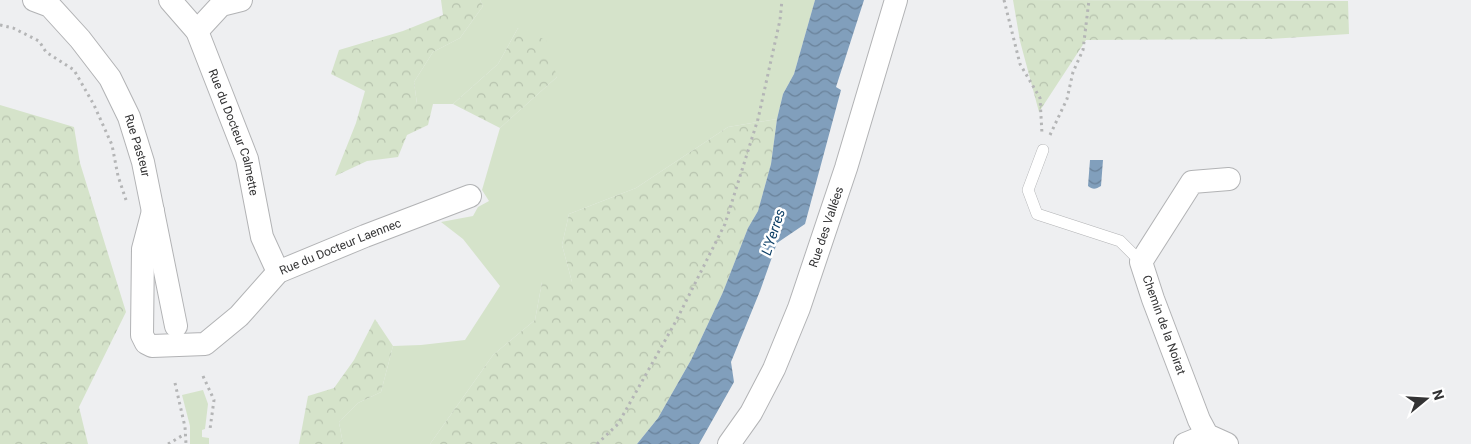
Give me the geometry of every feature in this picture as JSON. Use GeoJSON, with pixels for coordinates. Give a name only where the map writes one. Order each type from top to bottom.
{"type":"FeatureCollection","features":[{"type":"Feature","properties":{"kind":"street","name":"Rue du Docteur Calmette"},"geometry":{"type":"LineString","coordinates":[[170,0],[197,31],[248,159],[262,237],[278,272]]}},
{"type":"Feature","properties":{"kind":"street"},"geometry":{"type":"LineString","coordinates":[[197,31],[221,5],[241,0]]}},
{"type":"Feature","properties":{"kind":"street","name":"Rue des Vallées"},"geometry":{"type":"LineString","coordinates":[[729,444],[751,413],[774,369],[799,308],[846,168],[896,0]]}},
{"type":"Feature","properties":{"kind":"street","name":"Rue Pasteur"},"geometry":{"type":"LineString","coordinates":[[46,2],[80,39],[110,78],[129,117],[144,162],[176,326]]}},
{"type":"Feature","properties":{"kind":"street"},"geometry":{"type":"LineString","coordinates":[[1141,262],[1192,182],[1229,179]]}},
{"type":"Feature","properties":{"kind":"street","name":"Rue du Docteur Laennec"},"geometry":{"type":"LineString","coordinates":[[153,212],[143,249],[142,335],[146,343],[152,346],[205,344],[238,316],[278,272],[470,196]]}},
{"type":"Feature","properties":{"kind":"street","name":"Chemin de la Noirat"},"geometry":{"type":"LineString","coordinates":[[1141,262],[1195,410],[1217,439]]}},
{"type":"Feature","properties":{"kind":"street"},"geometry":{"type":"LineString","coordinates":[[1185,444],[1217,439]]}},
{"type":"Feature","properties":{"kind":"lane","name":"Chemin de la Noirat"},"geometry":{"type":"LineString","coordinates":[[1043,150],[1028,190],[1037,214],[1120,241],[1141,262]]}},
{"type":"Feature","properties":{"kind":"path"},"geometry":{"type":"LineString","coordinates":[[596,444],[618,424],[676,321],[724,224],[758,119],[780,20],[782,0]]}},
{"type":"Feature","properties":{"kind":"path"},"geometry":{"type":"LineString","coordinates":[[1004,0],[1020,64],[1040,98],[1043,150]]}},
{"type":"Feature","properties":{"kind":"path"},"geometry":{"type":"LineString","coordinates":[[1043,150],[1067,99],[1072,72],[1083,50],[1089,0]]}},
{"type":"Feature","properties":{"kind":"path"},"geometry":{"type":"LineString","coordinates":[[0,26],[13,28],[39,41],[46,52],[74,70],[94,105],[112,145],[118,176],[128,203]]}},
{"type":"Feature","properties":{"kind":"path"},"geometry":{"type":"LineString","coordinates":[[203,376],[214,400],[210,429]]}},
{"type":"Feature","properties":{"kind":"path"},"geometry":{"type":"LineString","coordinates":[[176,382],[186,444]]}},
{"type":"Feature","properties":{"kind":"path"},"geometry":{"type":"LineString","coordinates":[[168,444],[185,434]]}},
{"type":"Feature","properties":{"kind":"green space"},"geometry":{"type":"Polygon","coordinates":[[[441,0],[480,0],[483,6],[460,38],[433,52],[414,82],[417,104],[433,104],[428,125],[407,135],[398,157],[367,161],[335,176],[356,123],[365,91],[331,74],[339,50],[403,31],[443,15],[441,0]]]}},
{"type":"Feature","properties":{"kind":"green space"},"geometry":{"type":"Polygon","coordinates":[[[480,0],[815,0],[794,74],[783,94],[777,119],[728,127],[636,188],[569,214],[562,245],[572,282],[542,282],[535,320],[493,355],[430,444],[343,444],[339,422],[358,403],[381,392],[393,346],[465,340],[500,286],[463,239],[441,222],[473,216],[478,207],[489,201],[482,190],[500,128],[557,77],[518,28],[498,64],[453,104],[417,104],[414,82],[433,52],[460,38],[483,6],[480,0]]]}},
{"type":"Feature","properties":{"kind":"green space"},"geometry":{"type":"Polygon","coordinates":[[[1013,0],[1348,1],[1349,34],[1269,39],[1086,40],[1039,112],[1020,41],[1013,0]]]}},
{"type":"Feature","properties":{"kind":"green space"},"geometry":{"type":"Polygon","coordinates":[[[518,28],[546,40],[557,77],[500,128],[453,104],[498,64],[518,28]]]}},
{"type":"Feature","properties":{"kind":"green space"},"geometry":{"type":"Polygon","coordinates":[[[0,105],[74,127],[80,163],[126,312],[79,407],[88,444],[0,444],[0,105]]]}},
{"type":"Feature","properties":{"kind":"green space"},"geometry":{"type":"Polygon","coordinates":[[[777,119],[771,164],[758,211],[748,228],[723,292],[691,360],[658,418],[637,444],[430,444],[493,355],[535,320],[542,282],[572,282],[562,245],[569,214],[636,188],[728,127],[777,119]]]}},
{"type":"Feature","properties":{"kind":"green space"},"geometry":{"type":"Polygon","coordinates":[[[375,319],[393,346],[381,392],[358,403],[339,422],[343,444],[299,444],[308,396],[334,388],[354,360],[375,319]]]}},
{"type":"Feature","properties":{"kind":"green space"},"geometry":{"type":"Polygon","coordinates":[[[203,390],[208,404],[205,429],[202,430],[202,437],[209,438],[209,444],[190,444],[190,426],[182,395],[203,390]]]}},
{"type":"Feature","properties":{"kind":"water","name":"L'Yerres"},"geometry":{"type":"Polygon","coordinates":[[[815,0],[864,0],[836,87],[841,90],[805,224],[777,243],[731,362],[734,382],[699,444],[637,444],[658,418],[691,360],[723,292],[748,228],[758,211],[771,164],[777,119],[783,94],[794,74],[815,0]]]}},
{"type":"Feature","properties":{"kind":"water"},"geometry":{"type":"Polygon","coordinates":[[[1090,160],[1103,160],[1101,186],[1096,188],[1088,186],[1090,160]]]}}]}
